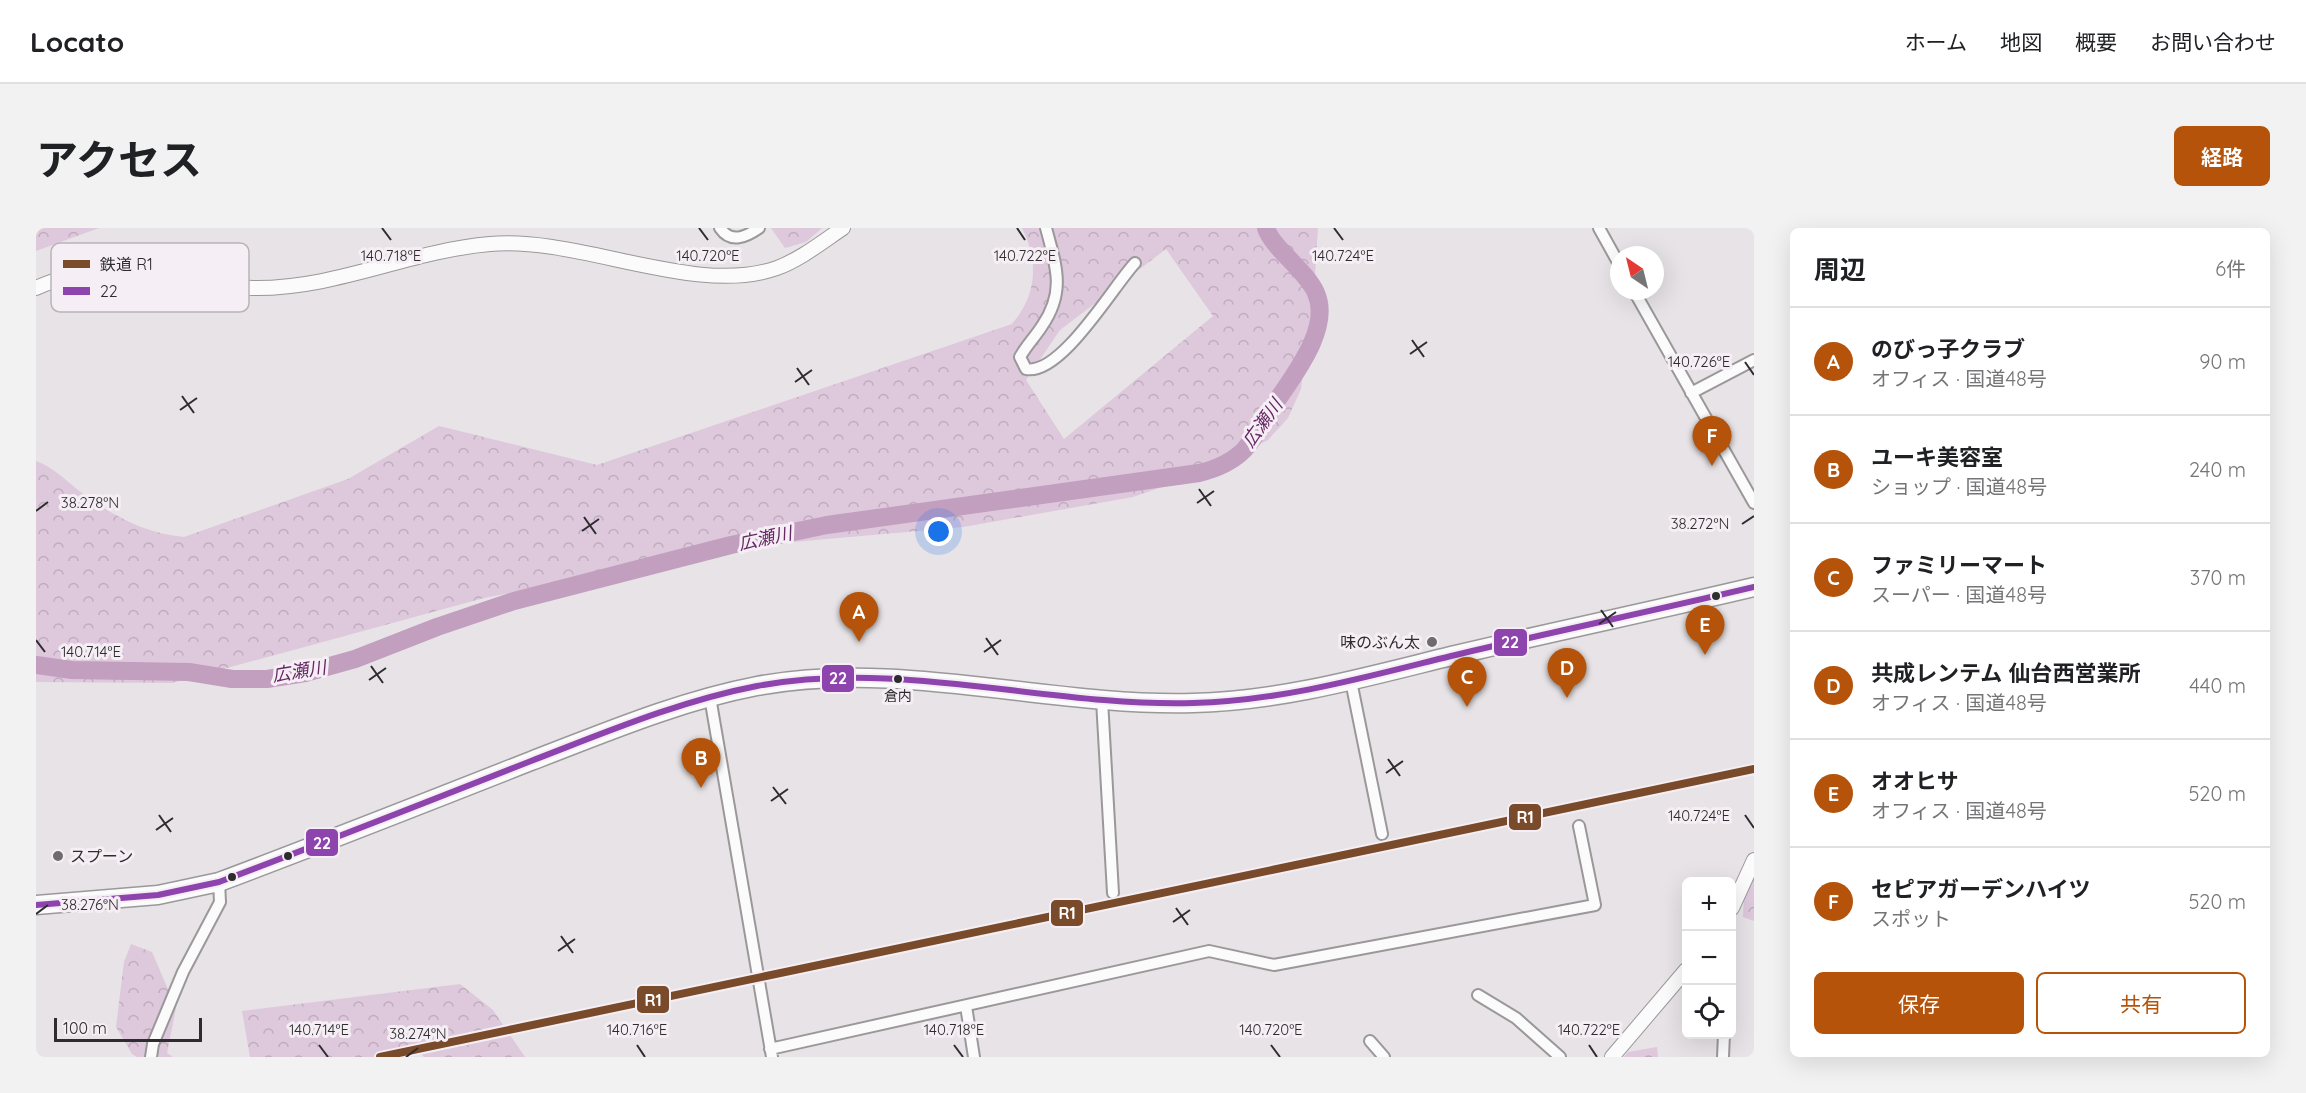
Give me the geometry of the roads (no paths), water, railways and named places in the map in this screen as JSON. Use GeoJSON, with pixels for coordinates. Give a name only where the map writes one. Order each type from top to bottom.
{"type":"FeatureCollection","features":[{"type":"Feature","properties":{"kind":"highway"},"geometry":{"type":"LineString","coordinates":[[36,905],[158,895],[219,882],[589,739],[710,697],[771,684],[863,677],[1102,700],[1188,704],[1244,701],[1351,681],[1754,587]]}},
{"type":"Feature","properties":{"kind":"street"},"geometry":{"type":"LineString","coordinates":[[720,228],[724,234],[734,238],[744,238],[759,228]]}},
{"type":"Feature","properties":{"kind":"street"},"geometry":{"type":"LineString","coordinates":[[249,288],[319,284],[455,249],[526,243],[693,273],[748,275],[777,268],[804,255],[825,232],[843,228]]}},
{"type":"Feature","properties":{"kind":"street"},"geometry":{"type":"LineString","coordinates":[[1046,228],[1055,262],[1057,297],[1043,326],[1020,357],[1026,369],[1040,367],[1068,347],[1091,323],[1135,264]]}},
{"type":"Feature","properties":{"kind":"street"},"geometry":{"type":"LineString","coordinates":[[1599,228],[1610,248]]}},
{"type":"Feature","properties":{"kind":"street"},"geometry":{"type":"LineString","coordinates":[[36,288],[51,283]]}},
{"type":"Feature","properties":{"kind":"street"},"geometry":{"type":"LineString","coordinates":[[1639,300],[1754,503]]}},
{"type":"Feature","properties":{"kind":"street"},"geometry":{"type":"LineString","coordinates":[[1691,393],[1754,360]]}},
{"type":"Feature","properties":{"kind":"street"},"geometry":{"type":"LineString","coordinates":[[1351,681],[1382,834]]}},
{"type":"Feature","properties":{"kind":"street"},"geometry":{"type":"LineString","coordinates":[[710,697],[771,1053],[1209,951],[1274,965],[1595,905],[1579,826]]}},
{"type":"Feature","properties":{"kind":"street"},"geometry":{"type":"LineString","coordinates":[[1102,700],[1113,893]]}},
{"type":"Feature","properties":{"kind":"street"},"geometry":{"type":"LineString","coordinates":[[1736,898],[1754,860]]}},
{"type":"Feature","properties":{"kind":"street"},"geometry":{"type":"LineString","coordinates":[[151,1057],[153,1044],[183,972],[220,902],[219,882]]}},
{"type":"Feature","properties":{"kind":"street"},"geometry":{"type":"LineString","coordinates":[[1612,1057],[1682,975]]}},
{"type":"Feature","properties":{"kind":"street"},"geometry":{"type":"LineString","coordinates":[[1478,995],[1516,1018],[1544,1040],[1560,1057]]}},
{"type":"Feature","properties":{"kind":"street"},"geometry":{"type":"LineString","coordinates":[[966,1006],[974,1057]]}},
{"type":"Feature","properties":{"kind":"street"},"geometry":{"type":"LineString","coordinates":[[1723,1057],[1724,1039]]}},
{"type":"Feature","properties":{"kind":"street"},"geometry":{"type":"LineString","coordinates":[[1370,1041],[1384,1057]]}},
{"type":"Feature","properties":{"kind":"waterway","name":"広瀬川"},"geometry":{"type":"LineString","coordinates":[[36,665],[72,670],[189,672],[232,679],[267,679],[305,673],[355,659],[437,627],[514,601],[731,545],[827,525],[1211,470],[1234,459],[1252,440],[1308,352],[1319,322],[1320,307],[1311,284],[1269,236],[1266,228]]}},
{"type":"Feature","properties":{"kind":"rail line","name":"R1"},"geometry":{"type":"LineString","coordinates":[[380,1057],[1754,769]]}},
{"type":"Feature","properties":{"kind":"place","name":"セピアガーデンハイツ"},"geometry":{"type":"Point","coordinates":[1712,466]}},
{"type":"Feature","properties":{"kind":"place","name":"のびっ子クラブ"},"geometry":{"type":"Point","coordinates":[859,642]}},
{"type":"Feature","properties":{"kind":"place","name":"味のぶん太"},"geometry":{"type":"Point","coordinates":[1432,642]}},
{"type":"Feature","properties":{"kind":"place","name":"オオヒサ"},"geometry":{"type":"Point","coordinates":[1705,655]}},
{"type":"Feature","properties":{"kind":"place","name":"倉内"},"geometry":{"type":"Point","coordinates":[898,679]}},
{"type":"Feature","properties":{"kind":"place","name":"共成レンテム 仙台西営業所"},"geometry":{"type":"Point","coordinates":[1567,698]}},
{"type":"Feature","properties":{"kind":"place","name":"ファミリーマート"},"geometry":{"type":"Point","coordinates":[1467,707]}},
{"type":"Feature","properties":{"kind":"place","name":"ユーキ美容室"},"geometry":{"type":"Point","coordinates":[701,788]}},
{"type":"Feature","properties":{"kind":"place","name":"スプーン"},"geometry":{"type":"Point","coordinates":[58,856]}}]}
